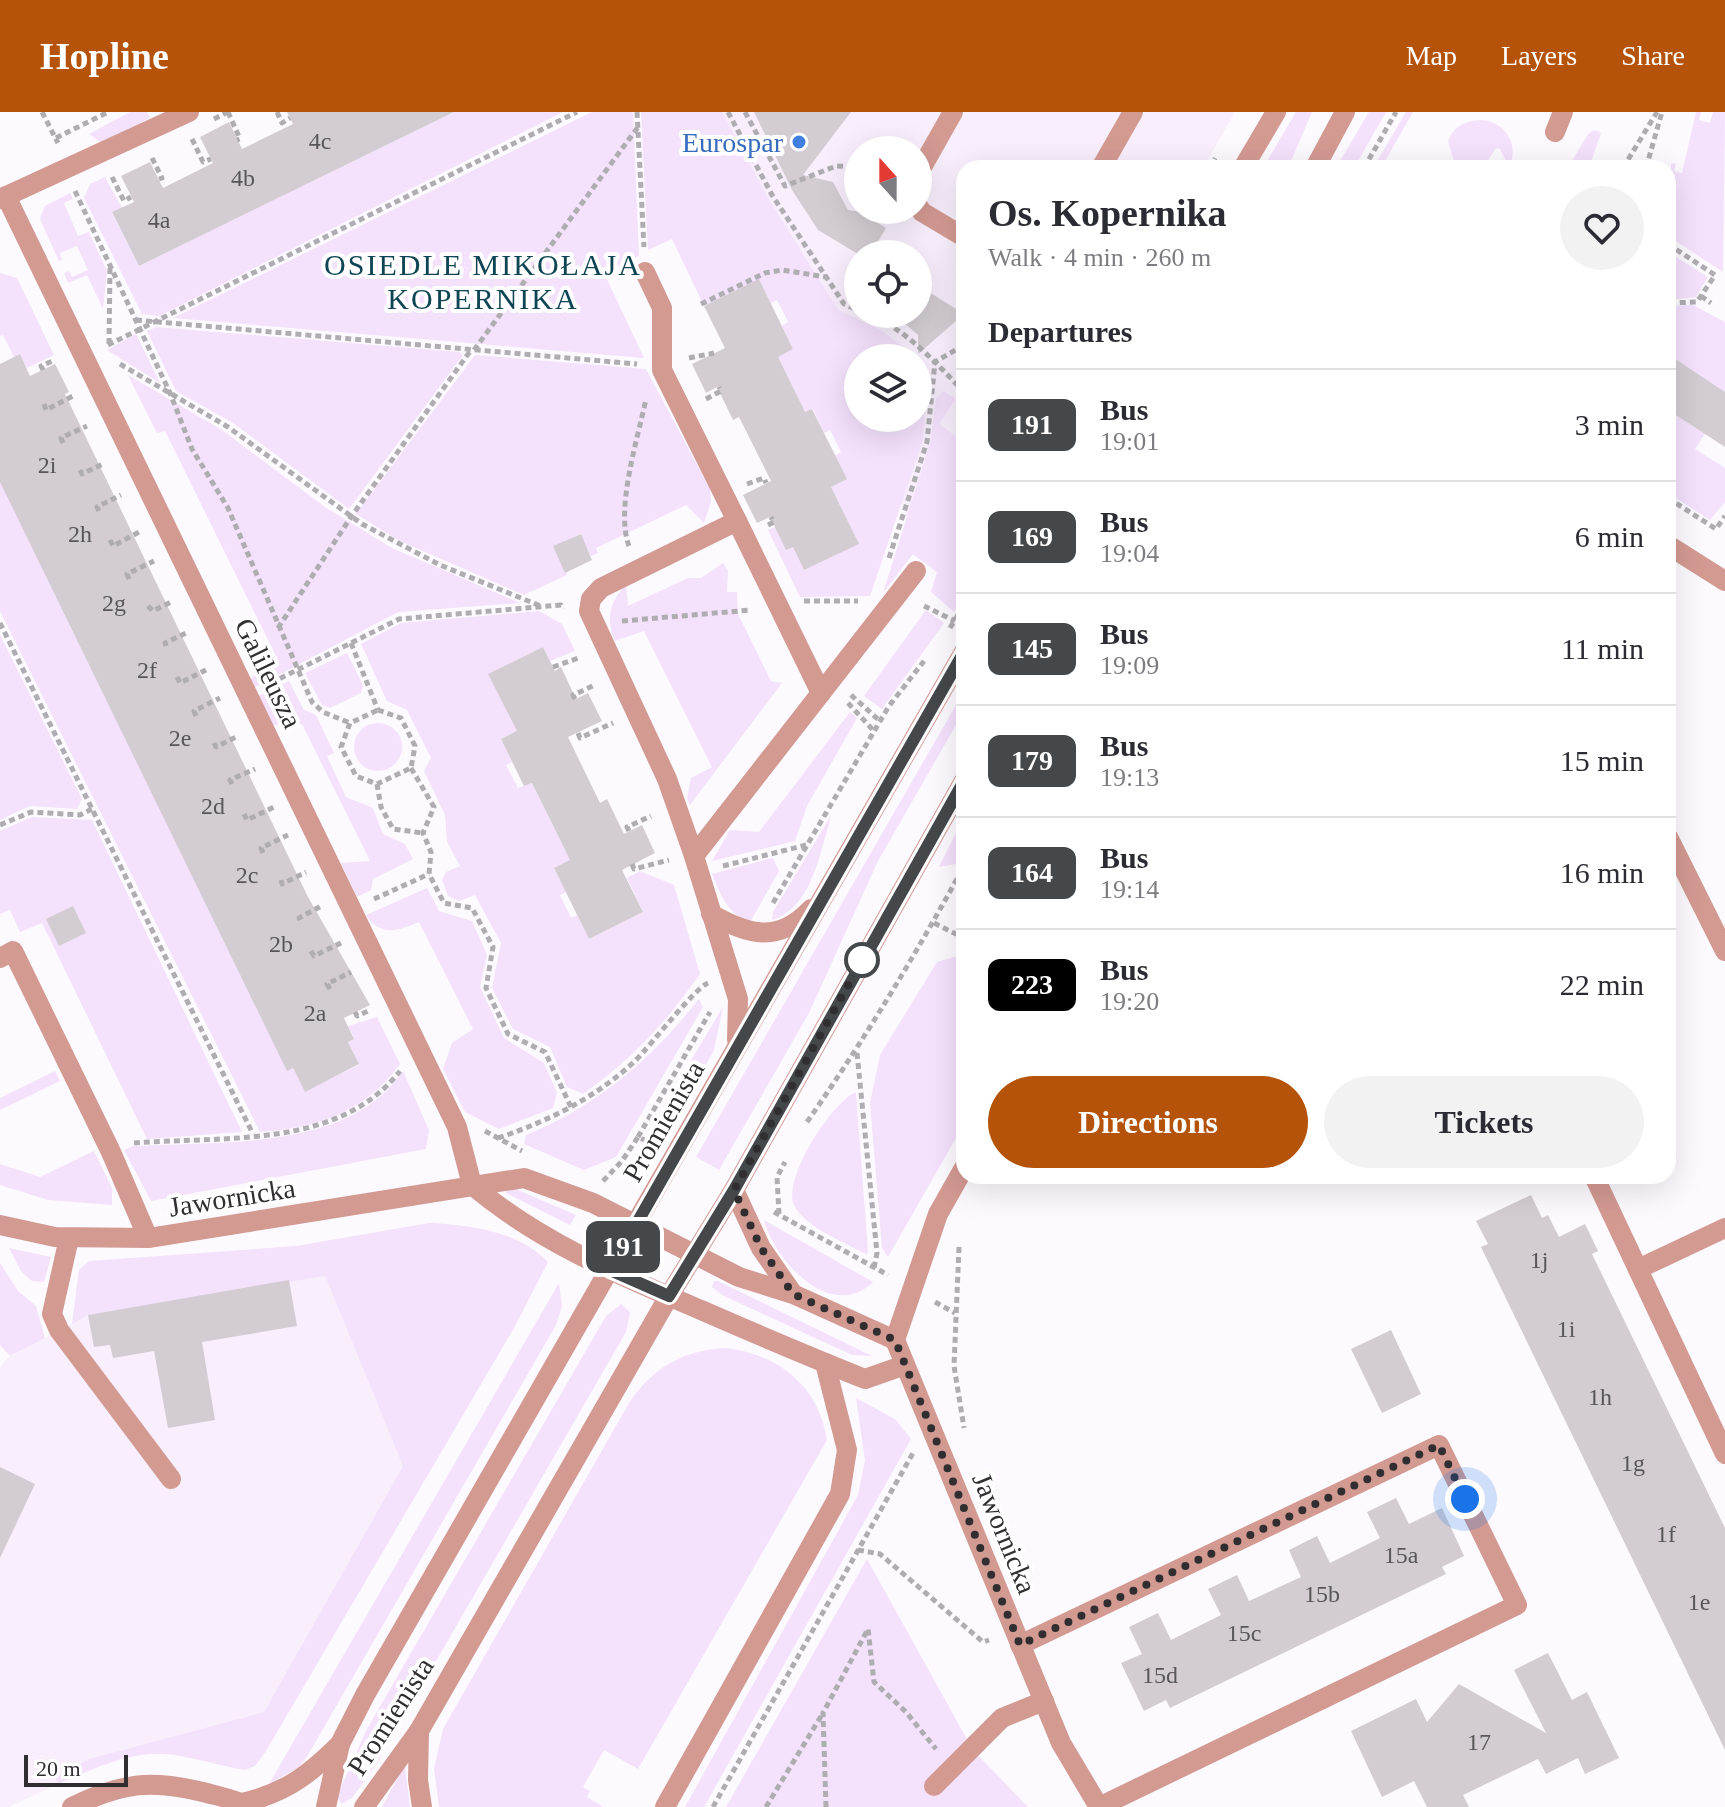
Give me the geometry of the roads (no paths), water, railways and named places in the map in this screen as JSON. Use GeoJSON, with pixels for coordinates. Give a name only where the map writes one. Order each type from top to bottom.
{"type":"FeatureCollection","features":[{"type":"Feature","properties":{"kind":"street"},"geometry":{"type":"LineString","coordinates":[[932,149],[953,112]]}},
{"type":"Feature","properties":{"kind":"street"},"geometry":{"type":"LineString","coordinates":[[1106,160],[1133,112]]}},
{"type":"Feature","properties":{"kind":"street"},"geometry":{"type":"LineString","coordinates":[[1248,160],[1276,112]]}},
{"type":"Feature","properties":{"kind":"street"},"geometry":{"type":"LineString","coordinates":[[1319,160],[1345,112]]}},
{"type":"Feature","properties":{"kind":"street"},"geometry":{"type":"LineString","coordinates":[[1555,132],[1563,112]]}},
{"type":"Feature","properties":{"kind":"street"},"geometry":{"type":"LineString","coordinates":[[3,197],[188,122]]}},
{"type":"Feature","properties":{"kind":"street","name":"Galileusza"},"geometry":{"type":"LineString","coordinates":[[3,197],[91,354],[457,1127],[472,1185]]}},
{"type":"Feature","properties":{"kind":"street"},"geometry":{"type":"LineString","coordinates":[[932,218],[956,232]]}},
{"type":"Feature","properties":{"kind":"street"},"geometry":{"type":"LineString","coordinates":[[645,272],[662,308],[662,370],[821,693]]}},
{"type":"Feature","properties":{"kind":"street"},"geometry":{"type":"LineString","coordinates":[[734,1053],[739,1014],[731,975],[711,914],[689,862],[667,779],[589,611],[591,599],[601,588],[737,521]]}},
{"type":"Feature","properties":{"kind":"street"},"geometry":{"type":"LineString","coordinates":[[1676,550],[1725,581]]}},
{"type":"Feature","properties":{"kind":"street"},"geometry":{"type":"LineString","coordinates":[[689,862],[916,571]]}},
{"type":"Feature","properties":{"kind":"street","name":"Promienista"},"geometry":{"type":"LineString","coordinates":[[246,1805],[289,1788],[310,1774],[340,1744],[956,666]]}},
{"type":"Feature","properties":{"kind":"street","name":"Promienista"},"geometry":{"type":"LineString","coordinates":[[364,1807],[419,1731],[669,1296],[734,1190],[956,795]]}},
{"type":"Feature","properties":{"kind":"street"},"geometry":{"type":"LineString","coordinates":[[1676,853],[1725,951]]}},
{"type":"Feature","properties":{"kind":"street"},"geometry":{"type":"LineString","coordinates":[[711,914],[742,931],[778,931],[793,924],[824,895]]}},
{"type":"Feature","properties":{"kind":"street"},"geometry":{"type":"LineString","coordinates":[[0,958],[13,951],[111,1152],[148,1238]]}},
{"type":"Feature","properties":{"kind":"street","name":"Jawornicka"},"geometry":{"type":"LineString","coordinates":[[0,1225],[69,1238],[148,1238],[524,1178],[593,1203],[739,1277],[793,1294],[895,1340],[1061,1743],[1099,1807]]}},
{"type":"Feature","properties":{"kind":"street"},"geometry":{"type":"LineString","coordinates":[[895,1340],[938,1214],[956,1182]]}},
{"type":"Feature","properties":{"kind":"street"},"geometry":{"type":"LineString","coordinates":[[1598,1184],[1725,1454]]}},
{"type":"Feature","properties":{"kind":"street"},"geometry":{"type":"LineString","coordinates":[[472,1185],[503,1211],[610,1270],[825,1363],[865,1379],[905,1365]]}},
{"type":"Feature","properties":{"kind":"street"},"geometry":{"type":"LineString","coordinates":[[734,1190],[766,1257],[793,1294]]}},
{"type":"Feature","properties":{"kind":"street"},"geometry":{"type":"LineString","coordinates":[[1638,1269],[1725,1228]]}},
{"type":"Feature","properties":{"kind":"street"},"geometry":{"type":"LineString","coordinates":[[69,1238],[52,1314],[59,1330],[171,1479]]}},
{"type":"Feature","properties":{"kind":"street"},"geometry":{"type":"LineString","coordinates":[[665,1807],[840,1494],[847,1450],[825,1363]]}},
{"type":"Feature","properties":{"kind":"street"},"geometry":{"type":"LineString","coordinates":[[1020,1645],[1439,1445],[1517,1605],[1099,1807]]}},
{"type":"Feature","properties":{"kind":"street"},"geometry":{"type":"LineString","coordinates":[[934,1786],[1002,1718],[1044,1701]]}},
{"type":"Feature","properties":{"kind":"street"},"geometry":{"type":"LineString","coordinates":[[419,1731],[418,1780],[422,1807]]}},
{"type":"Feature","properties":{"kind":"street","name":"Promienista"},"geometry":{"type":"LineString","coordinates":[[326,1807],[340,1744]]}},
{"type":"Feature","properties":{"kind":"street"},"geometry":{"type":"LineString","coordinates":[[72,1807],[112,1789],[151,1783],[177,1785],[246,1805]]}},
{"type":"Feature","properties":{"kind":"place","name":"Eurospar"},"geometry":{"type":"Point","coordinates":[799,142]}},
{"type":"Feature","properties":{"kind":"district","name":"OSIEDLE MIKOŁAJA KOPERNIKA"},"geometry":{"type":"Point","coordinates":[483,282]}}]}
